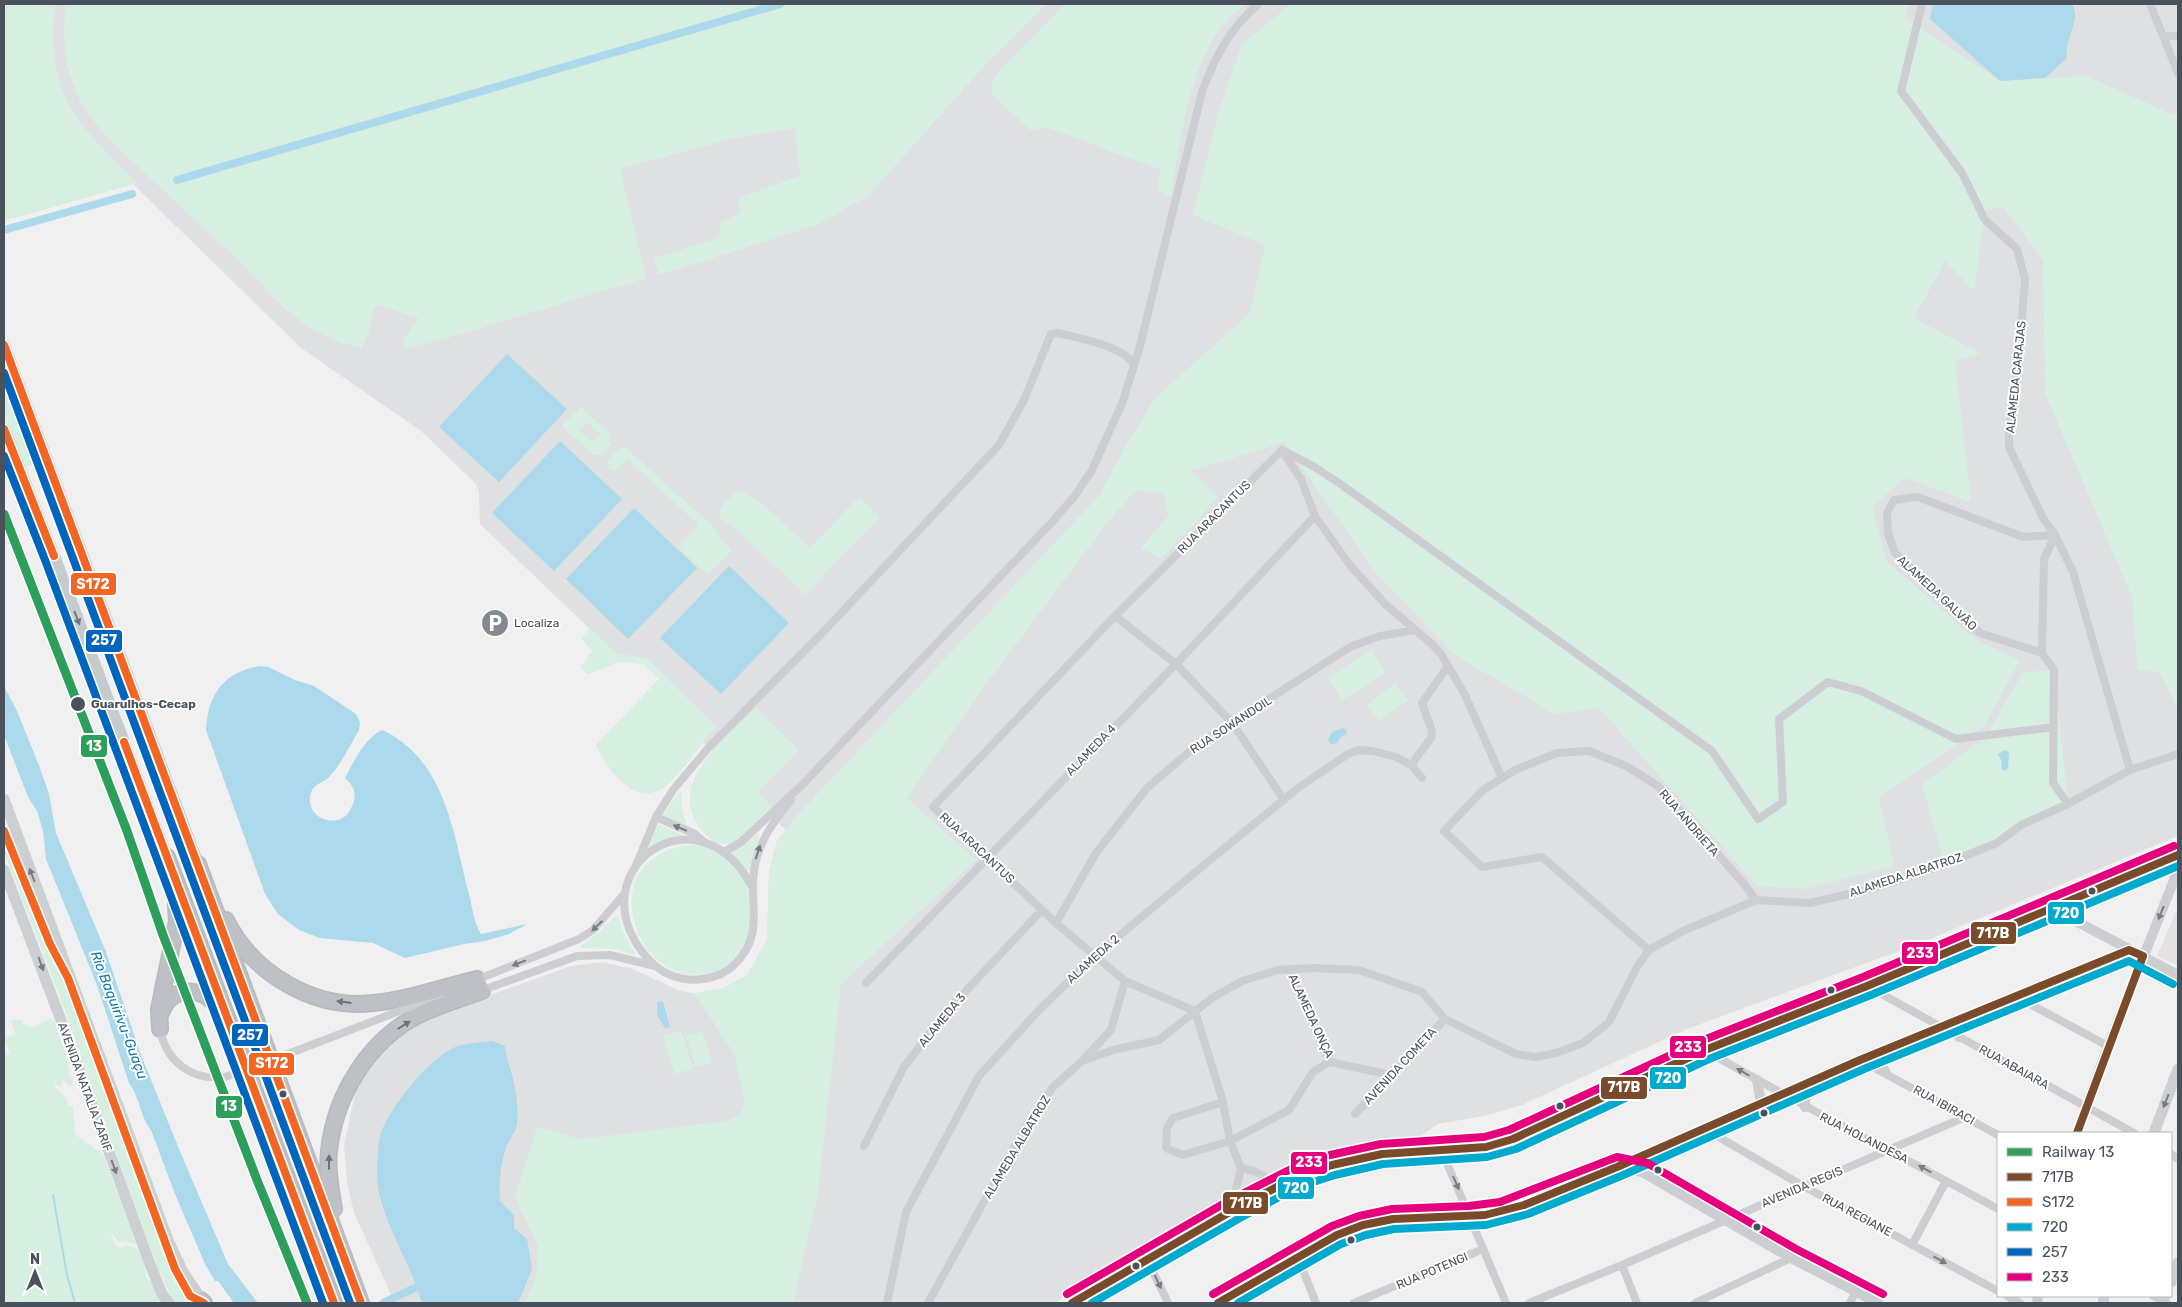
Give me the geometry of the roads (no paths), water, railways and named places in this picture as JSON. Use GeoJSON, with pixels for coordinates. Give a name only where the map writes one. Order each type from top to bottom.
{"type":"FeatureCollection","features":[{"type":"Feature","properties":{"kind":"highway"},"geometry":{"type":"LineString","coordinates":[[160,1029],[159,1009],[176,921],[174,888],[167,857]]}},
{"type":"Feature","properties":{"kind":"highway"},"geometry":{"type":"LineString","coordinates":[[167,857],[334,1303]]}},
{"type":"Feature","properties":{"kind":"highway"},"geometry":{"type":"LineString","coordinates":[[198,864],[228,925],[240,942],[273,975],[296,988],[320,998],[345,1003],[371,1004],[480,985]]}},
{"type":"Feature","properties":{"kind":"highway"},"geometry":{"type":"LineString","coordinates":[[198,864],[361,1303]]}},
{"type":"Feature","properties":{"kind":"highway"},"geometry":{"type":"LineString","coordinates":[[352,1278],[334,1209],[329,1181],[329,1152],[334,1124],[343,1097],[357,1072],[375,1049],[396,1030],[420,1014],[480,985]]}},
{"type":"Feature","properties":{"kind":"highway"},"geometry":{"type":"LineString","coordinates":[[160,1029],[160,1016],[167,1002],[178,994],[194,992],[205,995],[214,1001],[235,1036]]}},
{"type":"Feature","properties":{"kind":"main road"},"geometry":{"type":"LineString","coordinates":[[4,345],[198,864]]}},
{"type":"Feature","properties":{"kind":"main road"},"geometry":{"type":"LineString","coordinates":[[4,429],[54,556],[167,857]]}},
{"type":"Feature","properties":{"kind":"main road","name":"AVENIDA NATALIA ZARIF"},"geometry":{"type":"LineString","coordinates":[[4,802],[7,819],[168,1240],[183,1272],[203,1302]]}},
{"type":"Feature","properties":{"kind":"main road"},"geometry":{"type":"LineString","coordinates":[[1072,1303],[1279,1184],[1332,1165],[1382,1154],[1486,1147],[1514,1138],[1705,1050],[1867,986],[2178,855]]}},
{"type":"Feature","properties":{"kind":"main road","name":"AVENIDA NATALIA ZARIF"},"geometry":{"type":"LineString","coordinates":[[4,870],[33,942],[148,1259],[162,1294],[169,1303]]}},
{"type":"Feature","properties":{"kind":"main road"},"geometry":{"type":"LineString","coordinates":[[4,892],[33,942]]}},
{"type":"Feature","properties":{"kind":"main road"},"geometry":{"type":"LineString","coordinates":[[2154,1132],[2178,1069]]}},
{"type":"Feature","properties":{"kind":"main road"},"geometry":{"type":"LineString","coordinates":[[2172,1279],[2178,1263]]}},
{"type":"Feature","properties":{"kind":"street"},"geometry":{"type":"LineString","coordinates":[[724,852],[741,842],[803,784],[1052,522],[1074,497],[1092,470],[1123,401],[1140,346],[1202,92],[1213,62],[1223,44],[1242,20],[1258,4]]}},
{"type":"Feature","properties":{"kind":"street","name":"ALAMEDA CARAJAS"},"geometry":{"type":"LineString","coordinates":[[1922,4],[1901,91],[1962,173],[1985,220],[2017,249],[2025,279],[2017,381],[2009,429],[2009,446],[2043,518],[2056,535],[2073,572],[2130,770]]}},
{"type":"Feature","properties":{"kind":"street"},"geometry":{"type":"LineString","coordinates":[[2150,4],[2178,73]]}},
{"type":"Feature","properties":{"kind":"street"},"geometry":{"type":"LineString","coordinates":[[2164,36],[2178,36]]}},
{"type":"Feature","properties":{"kind":"street"},"geometry":{"type":"LineString","coordinates":[[655,966],[631,934],[625,913],[625,894],[629,878],[656,817],[673,790],[709,747],[834,621],[999,444],[1024,400],[1050,334],[1058,333],[1121,351],[1131,358],[1134,365]]}},
{"type":"Feature","properties":{"kind":"street"},"geometry":{"type":"LineString","coordinates":[[1121,351],[1140,346]]}},
{"type":"Feature","properties":{"kind":"street"},"geometry":{"type":"LineString","coordinates":[[1282,450],[1301,479],[1315,516],[1349,564],[1385,604],[1433,645],[1448,666],[1464,693],[1502,778]]}},
{"type":"Feature","properties":{"kind":"street"},"geometry":{"type":"LineString","coordinates":[[1282,450],[1313,466],[1339,483],[1712,751],[1758,819],[1783,802],[1779,719],[1828,682],[1861,691],[1956,739],[2054,727]]}},
{"type":"Feature","properties":{"kind":"street","name":"RUA ARACANTUS"},"geometry":{"type":"LineString","coordinates":[[1195,1011],[1125,981],[1056,923],[933,807],[1115,616],[1282,450]]}},
{"type":"Feature","properties":{"kind":"street","name":"ALAMEDA GALVÃO"},"geometry":{"type":"LineString","coordinates":[[2042,653],[1980,633],[1895,553],[1888,532],[1887,513],[1894,500],[1918,496],[2023,537],[2056,535]]}},
{"type":"Feature","properties":{"kind":"street","name":"ALAMEDA 4"},"geometry":{"type":"LineString","coordinates":[[866,983],[986,857],[1176,664],[1315,516]]}},
{"type":"Feature","properties":{"kind":"street"},"geometry":{"type":"LineString","coordinates":[[2056,535],[2044,559],[2042,653],[2054,670],[2053,783],[2068,804]]}},
{"type":"Feature","properties":{"kind":"street"},"geometry":{"type":"LineString","coordinates":[[1115,616],[1176,664],[1233,724],[1284,800]]}},
{"type":"Feature","properties":{"kind":"street","name":"RUA SOWANDOIL"},"geometry":{"type":"LineString","coordinates":[[1056,923],[1096,853],[1147,788],[1197,745],[1233,724],[1350,647],[1373,638],[1415,630]]}},
{"type":"Feature","properties":{"kind":"street"},"geometry":{"type":"LineString","coordinates":[[1411,765],[1431,738],[1432,731],[1422,703],[1448,666]]}},
{"type":"Feature","properties":{"kind":"street","name":"ALAMEDA 2"},"geometry":{"type":"LineString","coordinates":[[887,1303],[906,1212],[979,1076],[1040,1009],[1096,955],[1284,800],[1348,754],[1359,750],[1373,751],[1396,757],[1411,765],[1422,778]]}},
{"type":"Feature","properties":{"kind":"street","name":"RUA ANDRIETA"},"geometry":{"type":"LineString","coordinates":[[1648,950],[1542,857],[1482,867],[1444,832],[1484,790],[1515,770],[1556,753],[1589,751],[1626,766],[1658,786],[1756,900]]}},
{"type":"Feature","properties":{"kind":"street","name":"ALAMEDA ALBATROZ"},"geometry":{"type":"LineString","coordinates":[[928,1303],[1023,1131],[1053,1088],[1082,1061],[1113,1050],[1159,1040],[1212,998],[1242,981],[1278,970],[1314,968],[1359,970],[1422,992],[1445,1019],[1516,1054],[1536,1057],[1556,1053],[1583,1043],[1609,1022],[1636,967],[1648,950],[1683,931],[1756,900],[1810,903],[1874,888],[1935,868],[1997,843],[2021,825],[2068,804],[2130,770],[2178,754]]}},
{"type":"Feature","properties":{"kind":"street"},"geometry":{"type":"LineString","coordinates":[[160,1029],[164,1047],[182,1068],[207,1078],[225,1077],[417,1006],[577,956],[610,956],[655,966],[665,972],[690,980],[718,975],[733,966],[748,947],[755,914],[752,887],[754,867],[762,842],[768,830],[803,784]]}},
{"type":"Feature","properties":{"kind":"street"},"geometry":{"type":"LineString","coordinates":[[656,817],[695,834],[703,841],[724,852],[741,870],[752,887]]}},
{"type":"Feature","properties":{"kind":"street"},"geometry":{"type":"LineString","coordinates":[[635,868],[654,849],[666,844],[688,840],[703,841]]}},
{"type":"Feature","properties":{"kind":"street"},"geometry":{"type":"LineString","coordinates":[[2077,1132],[2108,1046],[2178,870]]}},
{"type":"Feature","properties":{"kind":"street"},"geometry":{"type":"LineString","coordinates":[[417,1006],[480,985],[579,939],[593,930],[625,894]]}},
{"type":"Feature","properties":{"kind":"street"},"geometry":{"type":"LineString","coordinates":[[2053,909],[2178,974]]}},
{"type":"Feature","properties":{"kind":"street","name":"ALAMEDA 3"},"geometry":{"type":"LineString","coordinates":[[864,1146],[910,1060],[946,1012],[1042,910]]}},
{"type":"Feature","properties":{"kind":"street"},"geometry":{"type":"LineString","coordinates":[[2104,959],[2108,948],[2108,938]]}},
{"type":"Feature","properties":{"kind":"street"},"geometry":{"type":"LineString","coordinates":[[1218,1303],[1337,1235],[1376,1221],[1470,1216],[1502,1212],[1524,1205],[1617,1167],[1860,1060],[2129,950]]}},
{"type":"Feature","properties":{"kind":"street","name":"ALAMEDA ONÇA"},"geometry":{"type":"LineString","coordinates":[[1289,969],[1329,1062],[1392,1075]]}},
{"type":"Feature","properties":{"kind":"street"},"geometry":{"type":"LineString","coordinates":[[1082,1061],[1111,1030],[1125,981]]}},
{"type":"Feature","properties":{"kind":"street","name":"RUA ABAIARA"},"geometry":{"type":"LineString","coordinates":[[1867,986],[2132,1132]]}},
{"type":"Feature","properties":{"kind":"street"},"geometry":{"type":"LineString","coordinates":[[2032,989],[2031,998],[2036,1007]]}},
{"type":"Feature","properties":{"kind":"street"},"geometry":{"type":"LineString","coordinates":[[2015,996],[2108,1046]]}},
{"type":"Feature","properties":{"kind":"street"},"geometry":{"type":"LineString","coordinates":[[1195,1011],[1223,1102],[1230,1141],[1241,1168],[1236,1190],[1235,1209]]}},
{"type":"Feature","properties":{"kind":"street","name":"AVENIDA COMETA"},"geometry":{"type":"LineString","coordinates":[[1355,1114],[1445,1019]]}},
{"type":"Feature","properties":{"kind":"street"},"geometry":{"type":"LineString","coordinates":[[1956,1020],[1956,1029],[1959,1037]]}},
{"type":"Feature","properties":{"kind":"street","name":"RUA HOLANDESA"},"geometry":{"type":"LineString","coordinates":[[1705,1050],[1780,1094],[1997,1208]]}},
{"type":"Feature","properties":{"kind":"street"},"geometry":{"type":"LineString","coordinates":[[1880,1052],[1880,1062],[1890,1076]]}},
{"type":"Feature","properties":{"kind":"street","name":"RUA IBIRACI"},"geometry":{"type":"LineString","coordinates":[[1860,1060],[1997,1134]]}},
{"type":"Feature","properties":{"kind":"street"},"geometry":{"type":"LineString","coordinates":[[1223,1102],[1172,1118],[1167,1128],[1166,1148],[1183,1155],[1230,1141],[1288,1110],[1313,1072],[1329,1062]]}},
{"type":"Feature","properties":{"kind":"street"},"geometry":{"type":"LineString","coordinates":[[1757,1080],[1761,1103]]}},
{"type":"Feature","properties":{"kind":"street"},"geometry":{"type":"LineString","coordinates":[[1806,1083],[1806,1107]]}},
{"type":"Feature","properties":{"kind":"street","name":"AVENIDA REGIS"},"geometry":{"type":"LineString","coordinates":[[1529,1303],[1805,1187],[1965,1117]]}},
{"type":"Feature","properties":{"kind":"street"},"geometry":{"type":"LineString","coordinates":[[1717,1122],[1718,1137]]}},
{"type":"Feature","properties":{"kind":"street","name":"RUA REGIANE"},"geometry":{"type":"LineString","coordinates":[[1703,1128],[1805,1187],[1997,1290]]}},
{"type":"Feature","properties":{"kind":"street"},"geometry":{"type":"LineString","coordinates":[[1441,1149],[1506,1303]]}},
{"type":"Feature","properties":{"kind":"street"},"geometry":{"type":"LineString","coordinates":[[1637,1158],[1642,1172]]}},
{"type":"Feature","properties":{"kind":"street"},"geometry":{"type":"LineString","coordinates":[[1617,1167],[1642,1172],[1791,1258],[1877,1303]]}},
{"type":"Feature","properties":{"kind":"street"},"geometry":{"type":"LineString","coordinates":[[1241,1168],[1254,1171],[1279,1184]]}},
{"type":"Feature","properties":{"kind":"street"},"geometry":{"type":"LineString","coordinates":[[1912,1244],[1946,1181]]}},
{"type":"Feature","properties":{"kind":"street","name":"RUA POTENGI"},"geometry":{"type":"LineString","coordinates":[[1354,1303],[1483,1249]]}},
{"type":"Feature","properties":{"kind":"street"},"geometry":{"type":"LineString","coordinates":[[1298,1258],[1316,1303]]}},
{"type":"Feature","properties":{"kind":"street"},"geometry":{"type":"LineString","coordinates":[[1695,1303],[1791,1258]]}},
{"type":"Feature","properties":{"kind":"street"},"geometry":{"type":"LineString","coordinates":[[1148,1260],[1168,1303]]}},
{"type":"Feature","properties":{"kind":"street"},"geometry":{"type":"LineString","coordinates":[[1622,1265],[1637,1303]]}},
{"type":"Feature","properties":{"kind":"street"},"geometry":{"type":"LineString","coordinates":[[1850,1303],[1856,1291]]}},
{"type":"Feature","properties":{"kind":"street"},"geometry":{"type":"LineString","coordinates":[[1237,1293],[1242,1303]]}},
{"type":"Feature","properties":{"kind":"street"},"geometry":{"type":"LineString","coordinates":[[2009,1297],[2020,1303]]}},
{"type":"Feature","properties":{"kind":"water"},"geometry":{"type":"Polygon","coordinates":[[[1933,4],[2072,4],[2075,17],[2066,51],[2067,58],[2045,78],[2000,81],[1930,19],[1933,4]]]}},
{"type":"Feature","properties":{"kind":"water"},"geometry":{"type":"Polygon","coordinates":[[[507,354],[567,409],[499,482],[439,427],[507,354]]]}},
{"type":"Feature","properties":{"kind":"water"},"geometry":{"type":"Polygon","coordinates":[[[560,441],[622,499],[554,571],[492,513],[560,441]]]}},
{"type":"Feature","properties":{"kind":"water"},"geometry":{"type":"Polygon","coordinates":[[[634,508],[697,568],[628,639],[566,579],[634,508]]]}},
{"type":"Feature","properties":{"kind":"water"},"geometry":{"type":"Polygon","coordinates":[[[729,566],[789,623],[721,694],[660,638],[729,566]]]}},
{"type":"Feature","properties":{"kind":"water"},"geometry":{"type":"Polygon","coordinates":[[[260,666],[268,667],[295,680],[314,686],[356,714],[360,722],[359,730],[346,754],[330,776],[315,786],[311,792],[310,805],[318,816],[331,821],[344,817],[349,812],[353,803],[354,790],[345,778],[360,751],[370,739],[382,730],[388,732],[418,756],[440,791],[454,832],[474,914],[481,934],[527,924],[509,934],[485,941],[405,958],[373,943],[320,938],[299,930],[278,914],[265,894],[206,730],[210,706],[220,687],[236,674],[260,666]]]}},
{"type":"Feature","properties":{"kind":"water","name":"Rio Baquirivu-Guaçu"},"geometry":{"type":"Polygon","coordinates":[[[4,686],[17,711],[40,768],[49,794],[56,833],[106,952],[141,1055],[179,1149],[228,1264],[258,1303],[234,1303],[218,1281],[215,1281],[205,1264],[175,1194],[151,1130],[144,1119],[136,1094],[129,1083],[97,985],[46,859],[43,831],[37,811],[28,797],[4,735],[4,686]]]}},
{"type":"Feature","properties":{"kind":"water"},"geometry":{"type":"Polygon","coordinates":[[[1343,728],[1347,730],[1346,734],[1337,743],[1331,744],[1328,740],[1332,732],[1343,728]]]}},
{"type":"Feature","properties":{"kind":"water"},"geometry":{"type":"Polygon","coordinates":[[[2004,750],[2009,752],[2008,768],[2005,771],[2001,769],[2002,762],[1998,754],[2004,750]]]}},
{"type":"Feature","properties":{"kind":"water"},"geometry":{"type":"Polygon","coordinates":[[[663,1001],[670,1027],[665,1028],[657,1015],[657,1002],[663,1001]]]}},
{"type":"Feature","properties":{"kind":"water"},"geometry":{"type":"Polygon","coordinates":[[[492,1041],[505,1046],[515,1088],[517,1109],[516,1128],[505,1150],[502,1164],[500,1201],[514,1215],[514,1228],[527,1239],[532,1269],[518,1303],[422,1303],[418,1289],[388,1221],[379,1193],[377,1163],[381,1133],[401,1098],[431,1064],[451,1049],[492,1041]]]}},
{"type":"Feature","properties":{"kind":"waterway"},"geometry":{"type":"LineString","coordinates":[[177,180],[780,4]]}},
{"type":"Feature","properties":{"kind":"waterway"},"geometry":{"type":"LineString","coordinates":[[4,230],[132,194]]}},
{"type":"Feature","properties":{"kind":"waterway"},"geometry":{"type":"LineString","coordinates":[[53,1195],[67,1275],[75,1303]]}},
{"type":"Feature","properties":{"kind":"waterway"},"geometry":{"type":"LineString","coordinates":[[383,1303],[417,1287]]}},
{"type":"Feature","properties":{"kind":"rail line","name":"13"},"geometry":{"type":"LineString","coordinates":[[4,514],[127,831],[163,935],[257,1180],[307,1303]]}},
{"type":"Feature","properties":{"kind":"place","name":"Localiza"},"geometry":{"type":"Point","coordinates":[495,623]}},
{"type":"Feature","properties":{"kind":"place","name":"Guarulhos-Cecap"},"geometry":{"type":"Point","coordinates":[78,704]}}]}
